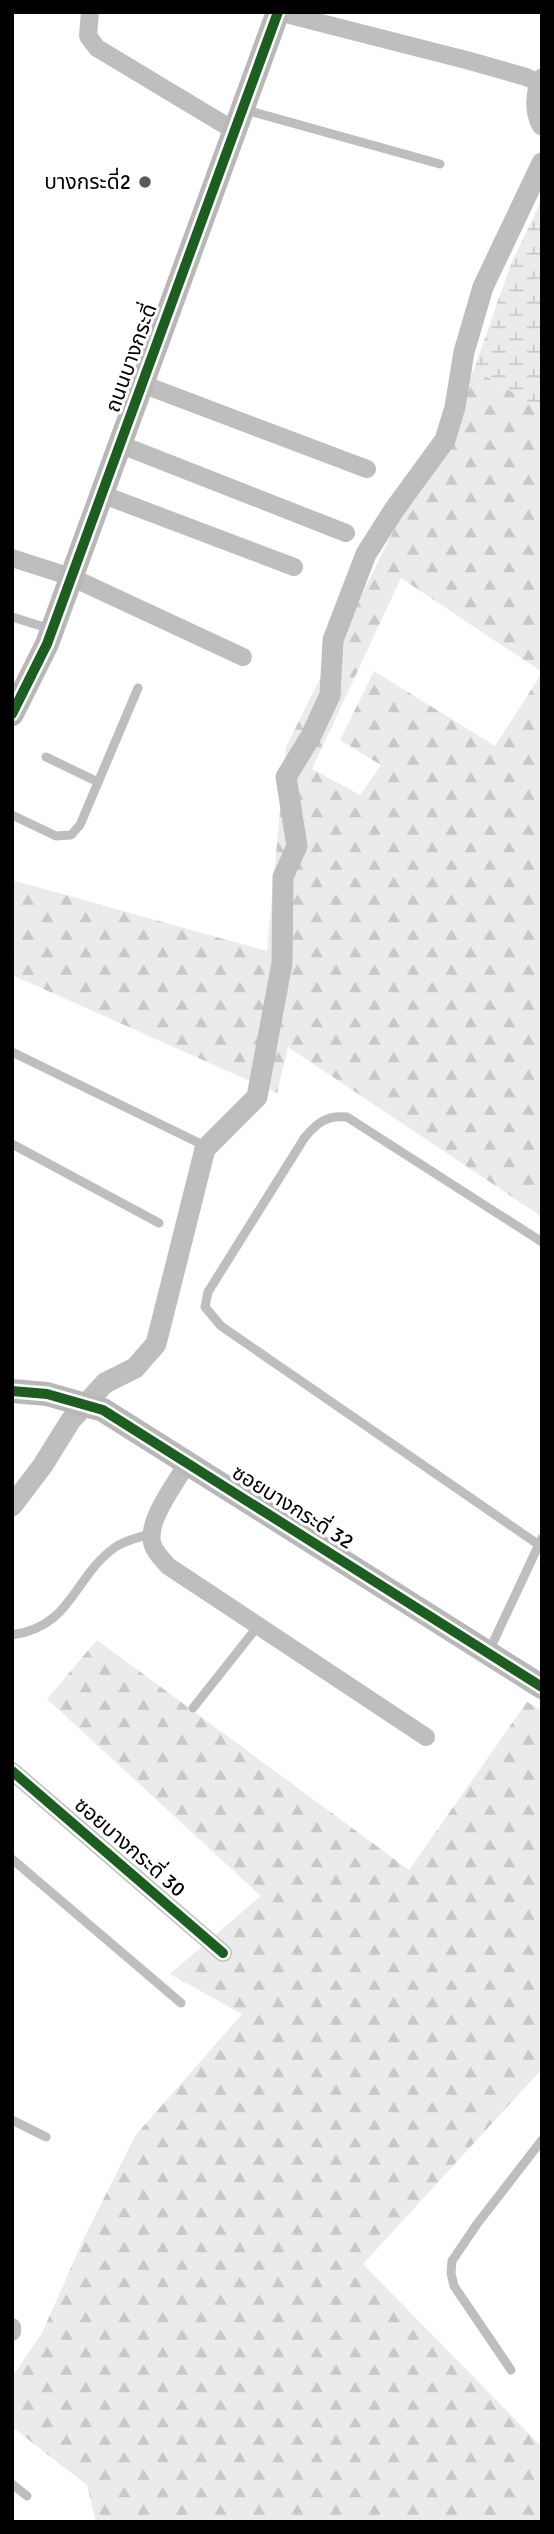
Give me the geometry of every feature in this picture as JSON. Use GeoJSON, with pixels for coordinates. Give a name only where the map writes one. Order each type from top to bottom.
{"type":"FeatureCollection","features":[{"type":"Feature","properties":{"kind":"street"},"geometry":{"type":"LineString","coordinates":[[90,12],[88,36],[97,48],[239,120]]}},
{"type":"Feature","properties":{"kind":"street"},"geometry":{"type":"LineString","coordinates":[[278,12],[534,80]]}},
{"type":"Feature","properties":{"kind":"street","name":"ถนนบางกระดี่"},"geometry":{"type":"LineString","coordinates":[[12,714],[52,630],[278,12]]}},
{"type":"Feature","properties":{"kind":"street"},"geometry":{"type":"LineString","coordinates":[[142,384],[367,469]]}},
{"type":"Feature","properties":{"kind":"street"},"geometry":{"type":"LineString","coordinates":[[120,444],[346,533]]}},
{"type":"Feature","properties":{"kind":"street"},"geometry":{"type":"LineString","coordinates":[[101,494],[294,567]]}},
{"type":"Feature","properties":{"kind":"street"},"geometry":{"type":"LineString","coordinates":[[12,558],[71,577],[243,657]]}},
{"type":"Feature","properties":{"kind":"street","name":"ซอยบางกระดี่ 32"},"geometry":{"type":"LineString","coordinates":[[12,1391],[47,1394],[103,1410],[542,1687]]}},
{"type":"Feature","properties":{"kind":"street"},"geometry":{"type":"LineString","coordinates":[[187,1463],[154,1520],[150,1534],[153,1547],[168,1566],[426,1737]]}},
{"type":"Feature","properties":{"kind":"street","name":"ซอยบางกระดี่ 30"},"geometry":{"type":"LineString","coordinates":[[12,1770],[223,1953]]}},
{"type":"Feature","properties":{"kind":"street"},"geometry":{"type":"LineString","coordinates":[[12,2327],[12,2332]]}},
{"type":"Feature","properties":{"kind":"lane"},"geometry":{"type":"LineString","coordinates":[[239,120],[440,164]]}},
{"type":"Feature","properties":{"kind":"lane"},"geometry":{"type":"LineString","coordinates":[[12,617],[52,630]]}},
{"type":"Feature","properties":{"kind":"lane"},"geometry":{"type":"LineString","coordinates":[[12,815],[56,836],[71,835],[80,825],[138,688]]}},
{"type":"Feature","properties":{"kind":"lane"},"geometry":{"type":"LineString","coordinates":[[46,757],[98,782]]}},
{"type":"Feature","properties":{"kind":"lane"},"geometry":{"type":"LineString","coordinates":[[12,1052],[197,1142]]}},
{"type":"Feature","properties":{"kind":"lane"},"geometry":{"type":"LineString","coordinates":[[488,1653],[540,1541],[221,1326],[205,1307],[208,1292],[305,1138],[317,1123],[333,1116],[347,1117],[542,1242]]}},
{"type":"Feature","properties":{"kind":"lane"},"geometry":{"type":"LineString","coordinates":[[12,1144],[159,1223]]}},
{"type":"Feature","properties":{"kind":"lane"},"geometry":{"type":"LineString","coordinates":[[12,1635],[41,1628],[54,1619],[107,1555],[129,1540],[150,1534]]}},
{"type":"Feature","properties":{"kind":"lane"},"geometry":{"type":"LineString","coordinates":[[193,1708],[258,1626]]}},
{"type":"Feature","properties":{"kind":"lane"},"geometry":{"type":"LineString","coordinates":[[12,1859],[181,2003]]}},
{"type":"Feature","properties":{"kind":"lane"},"geometry":{"type":"LineString","coordinates":[[12,2120],[46,2137]]}},
{"type":"Feature","properties":{"kind":"lane"},"geometry":{"type":"LineString","coordinates":[[511,2370],[454,2286],[452,2261],[542,2140]]}},
{"type":"Feature","properties":{"kind":"lane"},"geometry":{"type":"LineString","coordinates":[[12,2484],[27,2496]]}},
{"type":"Feature","properties":{"kind":"green space"},"geometry":{"type":"Polygon","coordinates":[[[542,199],[542,410],[474,369],[511,264],[542,199]]]}},
{"type":"Feature","properties":{"kind":"green space"},"geometry":{"type":"Polygon","coordinates":[[[474,369],[542,410],[542,672],[401,578],[312,769],[360,795],[381,765],[340,740],[374,671],[495,746],[542,673],[542,1217],[288,1047],[277,1093],[12,975],[12,880],[267,951],[286,747],[474,369]]]}},
{"type":"Feature","properties":{"kind":"green space"},"geometry":{"type":"Polygon","coordinates":[[[97,1640],[409,1870],[527,1702],[542,1711],[542,2069],[363,2264],[542,2447],[542,2522],[96,2522],[87,2485],[12,2427],[12,2377],[42,2333],[85,2236],[135,2136],[242,2014],[170,1974],[261,1896],[47,1699],[97,1640]]]}},
{"type":"Feature","properties":{"kind":"waterway"},"geometry":{"type":"LineString","coordinates":[[542,79],[537,102],[542,125]]}},
{"type":"Feature","properties":{"kind":"waterway"},"geometry":{"type":"LineString","coordinates":[[12,1506],[43,1465],[71,1420],[105,1383],[135,1368],[156,1344],[205,1149],[257,1097],[282,963],[283,877],[297,846],[286,777],[311,736],[330,695],[333,640],[366,554],[445,440],[455,407],[464,352],[483,287],[542,163]]}},
{"type":"Feature","properties":{"kind":"cycle path"},"geometry":{"type":"LineString","coordinates":[[12,714],[47,644],[278,12]]}},
{"type":"Feature","properties":{"kind":"cycle path"},"geometry":{"type":"LineString","coordinates":[[12,1391],[47,1394],[103,1410],[542,1687]]}},
{"type":"Feature","properties":{"kind":"cycle path"},"geometry":{"type":"LineString","coordinates":[[12,1771],[223,1953]]}},
{"type":"Feature","properties":{"kind":"place","name":"บางกระดี่2"},"geometry":{"type":"Point","coordinates":[145,182]}}]}
